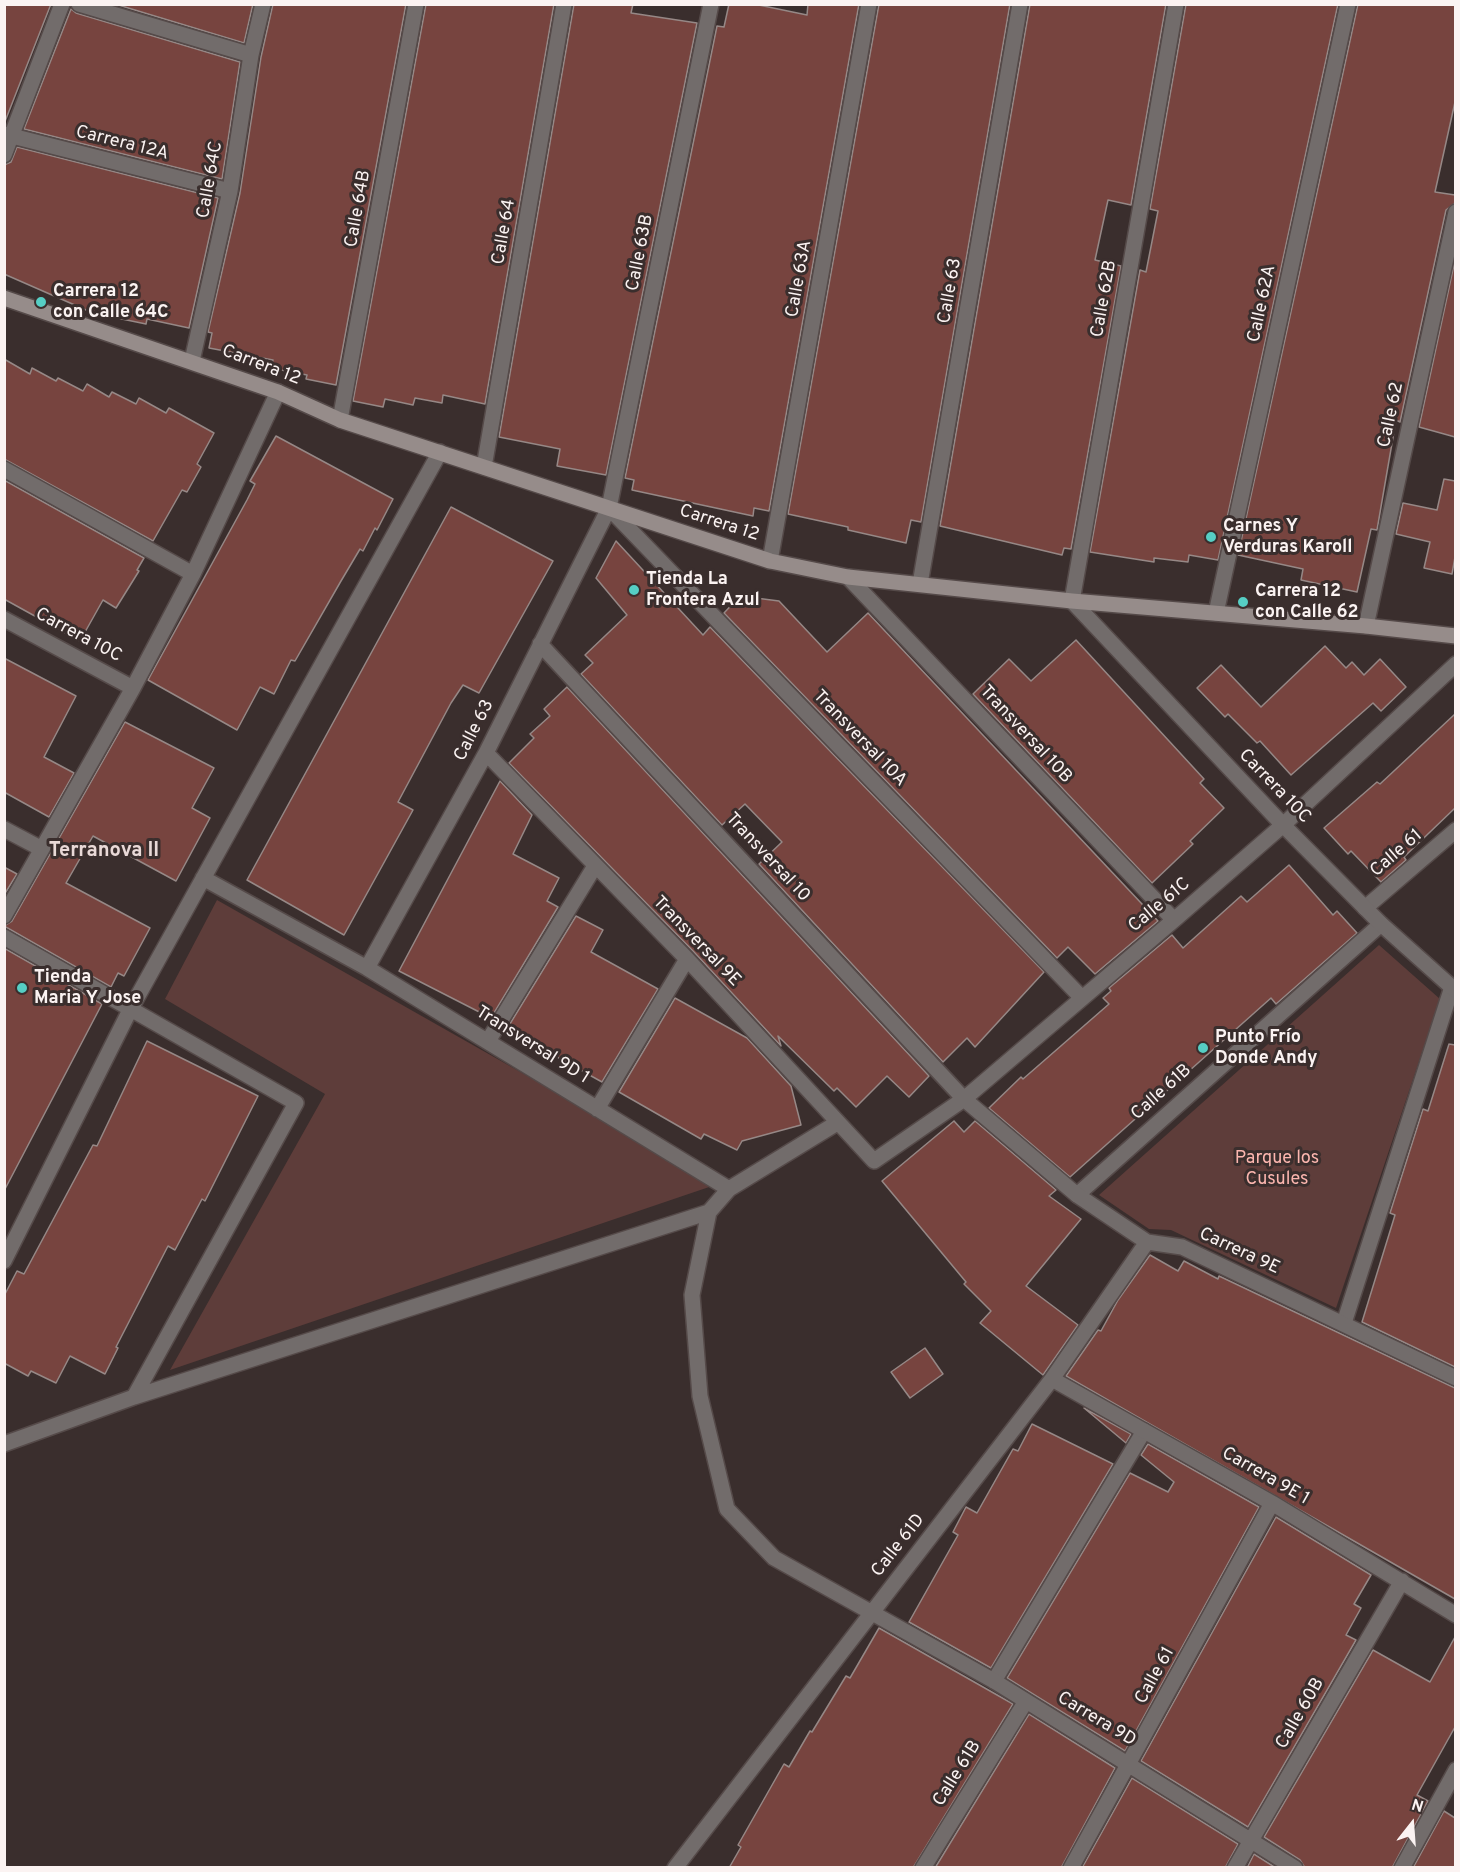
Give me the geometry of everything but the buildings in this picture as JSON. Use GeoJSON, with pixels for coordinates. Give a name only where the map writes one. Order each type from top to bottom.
{"type":"FeatureCollection","features":[{"type":"Feature","properties":{"kind":"main road","name":"Carrera 12"},"geometry":{"type":"LineString","coordinates":[[4,298],[278,392],[340,420],[770,561],[848,577],[1072,601],[1366,626],[1455,636]]}},
{"type":"Feature","properties":{"kind":"street"},"geometry":{"type":"LineString","coordinates":[[4,155],[9,135],[62,4]]}},
{"type":"Feature","properties":{"kind":"street"},"geometry":{"type":"LineString","coordinates":[[79,4],[251,55]]}},
{"type":"Feature","properties":{"kind":"street","name":"Calle 64C"},"geometry":{"type":"LineString","coordinates":[[192,361],[230,191],[251,55],[263,4]]}},
{"type":"Feature","properties":{"kind":"street","name":"Calle 64B"},"geometry":{"type":"LineString","coordinates":[[340,420],[416,4]]}},
{"type":"Feature","properties":{"kind":"street","name":"Calle 64"},"geometry":{"type":"LineString","coordinates":[[484,467],[564,4]]}},
{"type":"Feature","properties":{"kind":"street","name":"Calle 63B"},"geometry":{"type":"LineString","coordinates":[[609,508],[711,4]]}},
{"type":"Feature","properties":{"kind":"street","name":"Calle 63A"},"geometry":{"type":"LineString","coordinates":[[770,561],[869,4]]}},
{"type":"Feature","properties":{"kind":"street","name":"Calle 63"},"geometry":{"type":"LineString","coordinates":[[920,584],[1020,4]]}},
{"type":"Feature","properties":{"kind":"street","name":"Calle 62B"},"geometry":{"type":"LineString","coordinates":[[1072,601],[1176,4]]}},
{"type":"Feature","properties":{"kind":"street","name":"Calle 62A"},"geometry":{"type":"LineString","coordinates":[[1216,613],[1348,4]]}},
{"type":"Feature","properties":{"kind":"street","name":"Carrera 12A"},"geometry":{"type":"LineString","coordinates":[[9,135],[230,191]]}},
{"type":"Feature","properties":{"kind":"street","name":"Calle 62"},"geometry":{"type":"LineString","coordinates":[[1366,626],[1455,212]]}},
{"type":"Feature","properties":{"kind":"street"},"geometry":{"type":"LineString","coordinates":[[4,916],[40,848],[133,688],[193,574],[278,392]]}},
{"type":"Feature","properties":{"kind":"street"},"geometry":{"type":"LineString","coordinates":[[4,1261],[130,1010],[440,452]]}},
{"type":"Feature","properties":{"kind":"street"},"geometry":{"type":"LineString","coordinates":[[4,469],[193,574]]}},
{"type":"Feature","properties":{"kind":"street","name":"Calle 63"},"geometry":{"type":"LineString","coordinates":[[368,968],[486,753],[609,508]]}},
{"type":"Feature","properties":{"kind":"street","name":"Transversal 10A"},"geometry":{"type":"LineString","coordinates":[[609,508],[1081,997]]}},
{"type":"Feature","properties":{"kind":"street","name":"Transversal 10B"},"geometry":{"type":"LineString","coordinates":[[848,577],[1174,921]]}},
{"type":"Feature","properties":{"kind":"street","name":"Carrera 10C"},"geometry":{"type":"LineString","coordinates":[[1072,601],[1283,825],[1381,924],[1453,990]]}},
{"type":"Feature","properties":{"kind":"street","name":"Carrera 10C"},"geometry":{"type":"LineString","coordinates":[[4,619],[133,688]]}},
{"type":"Feature","properties":{"kind":"street","name":"Transversal 10"},"geometry":{"type":"LineString","coordinates":[[540,644],[964,1099]]}},
{"type":"Feature","properties":{"kind":"street","name":"Calle 61C"},"geometry":{"type":"LineString","coordinates":[[874,1161],[964,1099],[1081,997],[1174,921],[1283,825],[1455,664]]}},
{"type":"Feature","properties":{"kind":"street","name":"Transversal 9E"},"geometry":{"type":"LineString","coordinates":[[486,753],[687,959],[874,1161]]}},
{"type":"Feature","properties":{"kind":"street"},"geometry":{"type":"LineString","coordinates":[[4,828],[40,848]]}},
{"type":"Feature","properties":{"kind":"street","name":"Calle 61"},"geometry":{"type":"LineString","coordinates":[[1365,908],[1455,830]]}},
{"type":"Feature","properties":{"kind":"street"},"geometry":{"type":"LineString","coordinates":[[488,1041],[596,866]]}},
{"type":"Feature","properties":{"kind":"street","name":"Transversal 9D 1"},"geometry":{"type":"LineString","coordinates":[[203,878],[368,968],[729,1189]]}},
{"type":"Feature","properties":{"kind":"street","name":"Calle 61B"},"geometry":{"type":"LineString","coordinates":[[1077,1195],[1381,924]]}},
{"type":"Feature","properties":{"kind":"street"},"geometry":{"type":"LineString","coordinates":[[4,938],[296,1102],[134,1397]]}},
{"type":"Feature","properties":{"kind":"street"},"geometry":{"type":"LineString","coordinates":[[597,1109],[687,959]]}},
{"type":"Feature","properties":{"kind":"street"},"geometry":{"type":"LineString","coordinates":[[1344,1323],[1453,990]]}},
{"type":"Feature","properties":{"kind":"street","name":"Carrera 9E"},"geometry":{"type":"LineString","coordinates":[[964,1099],[1077,1195],[1147,1242],[1182,1246],[1455,1378]]}},
{"type":"Feature","properties":{"kind":"street"},"geometry":{"type":"LineString","coordinates":[[4,1444],[134,1397],[709,1212],[729,1189],[837,1123]]}},
{"type":"Feature","properties":{"kind":"street","name":"Carrera 9D"},"geometry":{"type":"LineString","coordinates":[[709,1212],[692,1295],[700,1396],[727,1509],[774,1558],[994,1681],[1130,1763],[1295,1868]]}},
{"type":"Feature","properties":{"kind":"street","name":"Calle 61D"},"geometry":{"type":"LineString","coordinates":[[675,1868],[1052,1379],[1147,1242]]}},
{"type":"Feature","properties":{"kind":"street","name":"Carrera 9E 1"},"geometry":{"type":"LineString","coordinates":[[1052,1379],[1272,1503],[1455,1615]]}},
{"type":"Feature","properties":{"kind":"street"},"geometry":{"type":"LineString","coordinates":[[994,1681],[1144,1431]]}},
{"type":"Feature","properties":{"kind":"street","name":"Calle 61"},"geometry":{"type":"LineString","coordinates":[[1071,1868],[1272,1503]]}},
{"type":"Feature","properties":{"kind":"street","name":"Calle 60B"},"geometry":{"type":"LineString","coordinates":[[1235,1868],[1402,1581]]}},
{"type":"Feature","properties":{"kind":"street","name":"Calle 61B"},"geometry":{"type":"LineString","coordinates":[[923,1868],[1026,1701]]}},
{"type":"Feature","properties":{"kind":"street"},"geometry":{"type":"LineString","coordinates":[[1402,1868],[1455,1770]]}},
{"type":"Feature","properties":{"kind":"green space"},"geometry":{"type":"Polygon","coordinates":[[[217,900],[718,1184],[170,1370],[325,1094],[165,999],[217,900]]]}},
{"type":"Feature","properties":{"kind":"green space","name":"Parque los Cusules"},"geometry":{"type":"Polygon","coordinates":[[[1379,945],[1440,999],[1336,1308],[1171,1230],[1149,1229],[1099,1195],[1379,945]]]}},
{"type":"Feature","properties":{"kind":"place","name":"Carrera 12 con Calle 64C"},"geometry":{"type":"Point","coordinates":[41,302]}},
{"type":"Feature","properties":{"kind":"place","name":"Carnes Y Verduras Karoll"},"geometry":{"type":"Point","coordinates":[1211,537]}},
{"type":"Feature","properties":{"kind":"place","name":"Tienda La Frontera Azul"},"geometry":{"type":"Point","coordinates":[634,590]}},
{"type":"Feature","properties":{"kind":"place","name":"Carrera 12 con Calle 62"},"geometry":{"type":"Point","coordinates":[1243,602]}},
{"type":"Feature","properties":{"kind":"place","name":"Tienda Maria Y Jose"},"geometry":{"type":"Point","coordinates":[22,988]}},
{"type":"Feature","properties":{"kind":"place","name":"Punto Frío Donde Andy"},"geometry":{"type":"Point","coordinates":[1203,1048]}},
{"type":"Feature","properties":{"kind":"district","name":"Terranova II"},"geometry":{"type":"Point","coordinates":[104,852]}}]}
